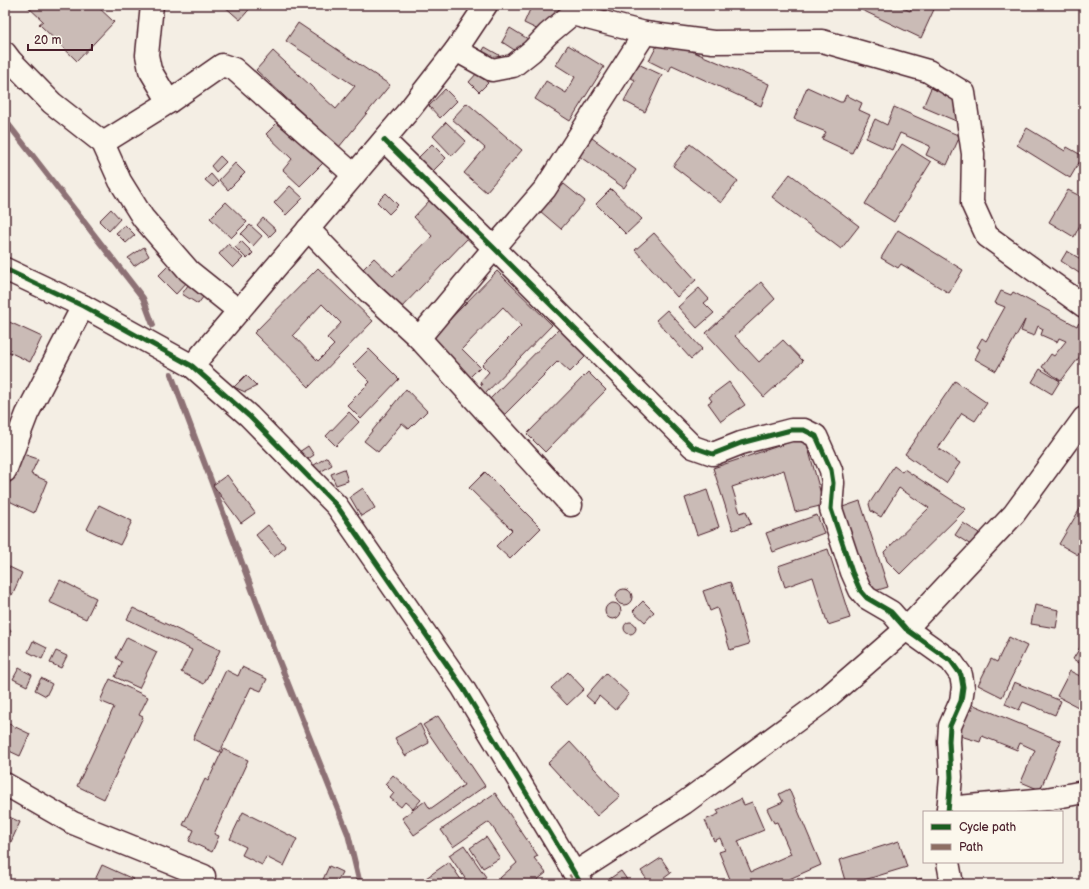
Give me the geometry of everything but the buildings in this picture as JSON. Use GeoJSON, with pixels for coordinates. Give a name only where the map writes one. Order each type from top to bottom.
{"type":"FeatureCollection","features":[{"type":"Feature","properties":{"kind":"street"},"geometry":{"type":"LineString","coordinates":[[152,5],[147,55],[148,62],[150,70],[169,102]]}},
{"type":"Feature","properties":{"kind":"street"},"geometry":{"type":"LineString","coordinates":[[192,366],[410,109],[456,50],[486,5]]}},
{"type":"Feature","properties":{"kind":"street"},"geometry":{"type":"LineString","coordinates":[[456,50],[492,70],[513,66],[532,51],[548,34],[572,14],[645,33],[713,42],[822,42],[928,71],[964,93],[973,154],[972,203],[987,236],[1084,306]]}},
{"type":"Feature","properties":{"kind":"street"},"geometry":{"type":"LineString","coordinates":[[419,338],[545,189],[645,33]]}},
{"type":"Feature","properties":{"kind":"street"},"geometry":{"type":"LineString","coordinates":[[5,53],[52,103],[103,142],[120,182],[143,218],[189,271],[239,311]]}},
{"type":"Feature","properties":{"kind":"street"},"geometry":{"type":"LineString","coordinates":[[103,142],[169,102],[222,65],[234,69],[354,174]]}},
{"type":"Feature","properties":{"kind":"street"},"geometry":{"type":"LineString","coordinates":[[384,140],[694,447],[713,454],[741,443],[792,430],[804,430],[816,436],[832,470],[833,483],[831,509],[852,572],[860,590],[867,598],[891,612],[906,629],[950,661],[961,675],[963,687],[962,701],[950,726],[951,777],[948,810],[1046,799],[1084,792]]}},
{"type":"Feature","properties":{"kind":"street"},"geometry":{"type":"LineString","coordinates":[[308,229],[369,292],[419,338],[571,505]]}},
{"type":"Feature","properties":{"kind":"street"},"geometry":{"type":"LineString","coordinates":[[5,269],[84,306],[192,366],[249,416],[336,506],[463,688],[578,879],[822,702],[906,629],[1014,514],[1084,418]]}},
{"type":"Feature","properties":{"kind":"street"},"geometry":{"type":"LineString","coordinates":[[5,471],[27,414],[84,306]]}},
{"type":"Feature","properties":{"kind":"street"},"geometry":{"type":"LineString","coordinates":[[5,784],[73,823],[204,876]]}},
{"type":"Feature","properties":{"kind":"street"},"geometry":{"type":"LineString","coordinates":[[948,863],[952,884]]}},
{"type":"Feature","properties":{"kind":"waterway"},"geometry":{"type":"LineString","coordinates":[[5,120],[143,298],[153,325]]}},
{"type":"Feature","properties":{"kind":"waterway"},"geometry":{"type":"LineString","coordinates":[[171,374],[277,656],[348,834],[360,884]]}},
{"type":"Feature","properties":{"kind":"marked path"},"geometry":{"type":"LineString","coordinates":[[560,884],[575,873]]}},
{"type":"Feature","properties":{"kind":"cycle path"},"geometry":{"type":"LineString","coordinates":[[384,140],[693,447],[713,454],[741,443],[791,430],[804,430],[816,436],[831,470],[833,483],[831,509],[852,572],[860,590],[867,598],[891,612],[906,629],[951,661],[961,675],[963,687],[961,701],[950,726],[949,741],[951,777],[948,811]]}},
{"type":"Feature","properties":{"kind":"cycle path"},"geometry":{"type":"LineString","coordinates":[[5,269],[83,306],[192,366],[249,416],[337,506],[463,688],[581,884]]}}]}
